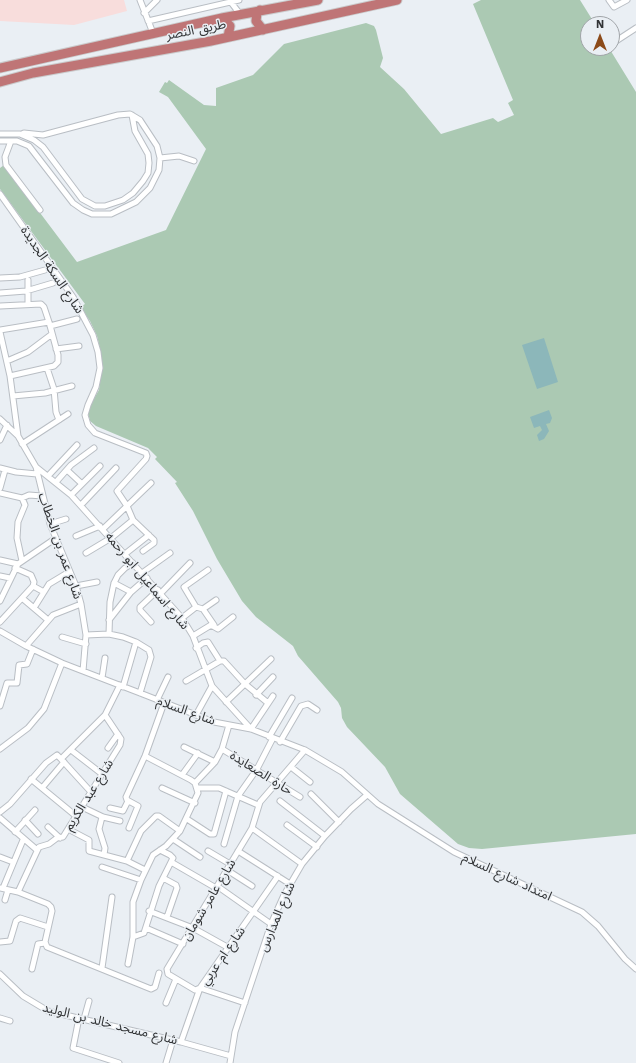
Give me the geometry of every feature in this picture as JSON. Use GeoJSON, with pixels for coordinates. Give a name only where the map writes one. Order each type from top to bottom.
{"type":"FeatureCollection","features":[{"type":"Feature","properties":{"kind":"highway","name":"طريق النصر"},"geometry":{"type":"LineString","coordinates":[[0,68],[240,14],[318,0]]}},
{"type":"Feature","properties":{"kind":"highway","name":"طريق النصر"},"geometry":{"type":"LineString","coordinates":[[0,82],[33,73],[263,30],[397,0]]}},
{"type":"Feature","properties":{"kind":"highway"},"geometry":{"type":"LineString","coordinates":[[260,10],[257,13],[256,21],[263,30]]}},
{"type":"Feature","properties":{"kind":"highway"},"geometry":{"type":"LineString","coordinates":[[222,18],[230,26],[228,37]]}},
{"type":"Feature","properties":{"kind":"street"},"geometry":{"type":"LineString","coordinates":[[140,0],[153,33]]}},
{"type":"Feature","properties":{"kind":"street"},"geometry":{"type":"LineString","coordinates":[[144,13],[157,0]]}},
{"type":"Feature","properties":{"kind":"street"},"geometry":{"type":"LineString","coordinates":[[148,21],[239,0]]}},
{"type":"Feature","properties":{"kind":"street"},"geometry":{"type":"LineString","coordinates":[[609,0],[614,7],[627,0]]}},
{"type":"Feature","properties":{"kind":"street"},"geometry":{"type":"LineString","coordinates":[[230,1],[240,14]]}},
{"type":"Feature","properties":{"kind":"street"},"geometry":{"type":"LineString","coordinates":[[620,37],[634,29],[636,36]]}},
{"type":"Feature","properties":{"kind":"street"},"geometry":{"type":"LineString","coordinates":[[121,114],[132,115],[142,123],[157,146],[160,158],[159,170],[148,191],[136,202],[111,214],[99,215],[83,210],[70,199],[31,148],[24,143],[3,141],[3,134],[24,133],[43,135],[121,114]]}},
{"type":"Feature","properties":{"kind":"street"},"geometry":{"type":"LineString","coordinates":[[22,134],[39,143],[79,196],[88,203],[100,207],[110,205],[127,198],[140,185],[148,173],[149,158],[147,149],[135,131],[132,115]]}},
{"type":"Feature","properties":{"kind":"street"},"geometry":{"type":"LineString","coordinates":[[12,141],[5,157],[6,165],[40,210]]}},
{"type":"Feature","properties":{"kind":"street"},"geometry":{"type":"LineString","coordinates":[[31,148],[39,143]]}},
{"type":"Feature","properties":{"kind":"street"},"geometry":{"type":"LineString","coordinates":[[160,158],[179,156],[194,161]]}},
{"type":"Feature","properties":{"kind":"street"},"geometry":{"type":"LineString","coordinates":[[140,185],[148,191]]}},
{"type":"Feature","properties":{"kind":"street","name":"شارع السكة الجديدة"},"geometry":{"type":"LineString","coordinates":[[0,194],[73,297],[93,336],[98,352],[100,368],[96,387],[85,415],[88,425],[95,432],[146,453],[146,459],[117,488],[117,493],[127,506]]}},
{"type":"Feature","properties":{"kind":"street"},"geometry":{"type":"LineString","coordinates":[[83,210],[88,203]]}},
{"type":"Feature","properties":{"kind":"street"},"geometry":{"type":"LineString","coordinates":[[0,278],[20,277],[45,270]]}},
{"type":"Feature","properties":{"kind":"street"},"geometry":{"type":"LineString","coordinates":[[28,280],[28,304]]}},
{"type":"Feature","properties":{"kind":"street"},"geometry":{"type":"LineString","coordinates":[[0,292],[28,291],[53,283]]}},
{"type":"Feature","properties":{"kind":"street"},"geometry":{"type":"LineString","coordinates":[[0,306],[41,304],[44,307],[50,324],[56,348],[58,362],[56,365],[10,376]]}},
{"type":"Feature","properties":{"kind":"street"},"geometry":{"type":"LineString","coordinates":[[0,331],[77,319]]}},
{"type":"Feature","properties":{"kind":"street","name":"شارع عمر بن الخطاب"},"geometry":{"type":"LineString","coordinates":[[0,331],[10,376],[18,436],[36,467],[50,524],[76,586],[81,604],[86,635],[83,671]]}},
{"type":"Feature","properties":{"kind":"street"},"geometry":{"type":"LineString","coordinates":[[7,360],[28,352],[52,334]]}},
{"type":"Feature","properties":{"kind":"street"},"geometry":{"type":"LineString","coordinates":[[56,348],[79,346]]}},
{"type":"Feature","properties":{"kind":"street"},"geometry":{"type":"LineString","coordinates":[[47,368],[54,389],[56,412],[59,420]]}},
{"type":"Feature","properties":{"kind":"street"},"geometry":{"type":"LineString","coordinates":[[13,396],[45,393],[54,389],[72,386]]}},
{"type":"Feature","properties":{"kind":"street"},"geometry":{"type":"LineString","coordinates":[[22,444],[68,414]]}},
{"type":"Feature","properties":{"kind":"street"},"geometry":{"type":"LineString","coordinates":[[0,419],[18,436]]}},
{"type":"Feature","properties":{"kind":"street"},"geometry":{"type":"LineString","coordinates":[[0,440],[7,425]]}},
{"type":"Feature","properties":{"kind":"street"},"geometry":{"type":"LineString","coordinates":[[48,476],[77,445]]}},
{"type":"Feature","properties":{"kind":"street"},"geometry":{"type":"LineString","coordinates":[[56,482],[67,470],[94,448]]}},
{"type":"Feature","properties":{"kind":"street"},"geometry":{"type":"LineString","coordinates":[[71,495],[100,466]]}},
{"type":"Feature","properties":{"kind":"street","name":"شارع اسماعيل ابو رحمه"},"geometry":{"type":"LineString","coordinates":[[36,467],[56,482],[81,505],[182,618],[193,636],[196,648],[212,686],[251,729]]}},
{"type":"Feature","properties":{"kind":"street"},"geometry":{"type":"LineString","coordinates":[[81,505],[116,468]]}},
{"type":"Feature","properties":{"kind":"street"},"geometry":{"type":"LineString","coordinates":[[0,488],[2,469],[37,474]]}},
{"type":"Feature","properties":{"kind":"street"},"geometry":{"type":"LineString","coordinates":[[67,470],[82,484]]}},
{"type":"Feature","properties":{"kind":"street"},"geometry":{"type":"LineString","coordinates":[[76,536],[102,528],[151,482]]}},
{"type":"Feature","properties":{"kind":"street"},"geometry":{"type":"LineString","coordinates":[[0,493],[22,498],[29,495],[42,496]]}},
{"type":"Feature","properties":{"kind":"street"},"geometry":{"type":"LineString","coordinates":[[18,564],[18,522],[25,505],[22,498]]}},
{"type":"Feature","properties":{"kind":"street"},"geometry":{"type":"LineString","coordinates":[[127,506],[133,520],[154,540],[154,543],[143,551]]}},
{"type":"Feature","properties":{"kind":"street"},"geometry":{"type":"LineString","coordinates":[[50,524],[66,519]]}},
{"type":"Feature","properties":{"kind":"street"},"geometry":{"type":"LineString","coordinates":[[86,553],[111,538],[133,520]]}},
{"type":"Feature","properties":{"kind":"street"},"geometry":{"type":"LineString","coordinates":[[125,554],[149,535]]}},
{"type":"Feature","properties":{"kind":"street"},"geometry":{"type":"LineString","coordinates":[[0,601],[18,564],[56,538]]}},
{"type":"Feature","properties":{"kind":"street"},"geometry":{"type":"LineString","coordinates":[[142,573],[170,553]]}},
{"type":"Feature","properties":{"kind":"street"},"geometry":{"type":"LineString","coordinates":[[0,560],[18,564],[31,575],[34,582],[33,586],[0,622]]}},
{"type":"Feature","properties":{"kind":"street"},"geometry":{"type":"LineString","coordinates":[[109,634],[110,602],[114,583],[118,575],[133,563]]}},
{"type":"Feature","properties":{"kind":"street"},"geometry":{"type":"LineString","coordinates":[[151,622],[140,610],[140,607],[190,563]]}},
{"type":"Feature","properties":{"kind":"street"},"geometry":{"type":"LineString","coordinates":[[208,570],[184,587],[196,607],[203,609],[218,629],[233,617]]}},
{"type":"Feature","properties":{"kind":"street"},"geometry":{"type":"LineString","coordinates":[[34,608],[52,581],[69,572]]}},
{"type":"Feature","properties":{"kind":"street"},"geometry":{"type":"LineString","coordinates":[[0,576],[10,578]]}},
{"type":"Feature","properties":{"kind":"street"},"geometry":{"type":"LineString","coordinates":[[109,620],[131,592],[147,578]]}},
{"type":"Feature","properties":{"kind":"street"},"geometry":{"type":"LineString","coordinates":[[76,586],[97,582]]}},
{"type":"Feature","properties":{"kind":"street"},"geometry":{"type":"LineString","coordinates":[[114,583],[131,592]]}},
{"type":"Feature","properties":{"kind":"street"},"geometry":{"type":"LineString","coordinates":[[33,586],[44,592]]}},
{"type":"Feature","properties":{"kind":"street"},"geometry":{"type":"LineString","coordinates":[[22,598],[48,620]]}},
{"type":"Feature","properties":{"kind":"street"},"geometry":{"type":"LineString","coordinates":[[203,609],[216,600]]}},
{"type":"Feature","properties":{"kind":"street"},"geometry":{"type":"LineString","coordinates":[[26,646],[48,620],[60,611],[81,604]]}},
{"type":"Feature","properties":{"kind":"street"},"geometry":{"type":"LineString","coordinates":[[182,618],[196,607]]}},
{"type":"Feature","properties":{"kind":"street"},"geometry":{"type":"LineString","coordinates":[[193,636],[214,625]]}},
{"type":"Feature","properties":{"kind":"street","name":"شارع السلام"},"geometry":{"type":"LineString","coordinates":[[0,631],[26,646],[62,663],[156,700],[229,726],[251,729],[280,742],[305,750],[342,772],[367,795]]}},
{"type":"Feature","properties":{"kind":"street"},"geometry":{"type":"LineString","coordinates":[[86,635],[109,634],[136,642],[149,650],[151,657],[140,693]]}},
{"type":"Feature","properties":{"kind":"street"},"geometry":{"type":"LineString","coordinates":[[62,637],[86,644]]}},
{"type":"Feature","properties":{"kind":"street"},"geometry":{"type":"LineString","coordinates":[[42,788],[71,750],[105,715],[122,686],[136,642]]}},
{"type":"Feature","properties":{"kind":"street"},"geometry":{"type":"LineString","coordinates":[[196,648],[203,642],[208,642],[220,661]]}},
{"type":"Feature","properties":{"kind":"street"},"geometry":{"type":"LineString","coordinates":[[0,706],[7,683],[18,682],[18,665],[27,664],[33,649]]}},
{"type":"Feature","properties":{"kind":"street"},"geometry":{"type":"LineString","coordinates":[[102,678],[105,658]]}},
{"type":"Feature","properties":{"kind":"street"},"geometry":{"type":"LineString","coordinates":[[226,702],[271,659]]}},
{"type":"Feature","properties":{"kind":"street"},"geometry":{"type":"LineString","coordinates":[[186,681],[204,669],[220,661],[227,662],[245,684],[268,704]]}},
{"type":"Feature","properties":{"kind":"street"},"geometry":{"type":"LineString","coordinates":[[0,749],[28,728],[44,709],[62,663]]}},
{"type":"Feature","properties":{"kind":"street"},"geometry":{"type":"LineString","coordinates":[[156,700],[168,677]]}},
{"type":"Feature","properties":{"kind":"street"},"geometry":{"type":"LineString","coordinates":[[256,695],[273,677]]}},
{"type":"Feature","properties":{"kind":"street"},"geometry":{"type":"LineString","coordinates":[[196,715],[212,686]]}},
{"type":"Feature","properties":{"kind":"street"},"geometry":{"type":"LineString","coordinates":[[251,729],[273,696]]}},
{"type":"Feature","properties":{"kind":"street"},"geometry":{"type":"LineString","coordinates":[[224,844],[238,796],[256,769],[292,698]]}},
{"type":"Feature","properties":{"kind":"street"},"geometry":{"type":"LineString","coordinates":[[110,808],[123,811],[128,801],[126,797],[145,756],[164,703]]}},
{"type":"Feature","properties":{"kind":"street"},"geometry":{"type":"LineString","coordinates":[[280,742],[301,706],[308,704],[317,710]]}},
{"type":"Feature","properties":{"kind":"street"},"geometry":{"type":"LineString","coordinates":[[105,715],[118,734],[108,748]]}},
{"type":"Feature","properties":{"kind":"street"},"geometry":{"type":"LineString","coordinates":[[196,786],[215,762],[222,749],[229,726]]}},
{"type":"Feature","properties":{"kind":"street","name":"شارع عبد الكريم"},"geometry":{"type":"LineString","coordinates":[[37,850],[40,845],[49,844],[54,839],[60,838],[68,829],[120,745],[121,739],[118,734]]}},
{"type":"Feature","properties":{"kind":"street"},"geometry":{"type":"LineString","coordinates":[[184,747],[215,762]]}},
{"type":"Feature","properties":{"kind":"street","name":"حارة الصعايدة"},"geometry":{"type":"LineString","coordinates":[[222,749],[278,782],[300,797]]}},
{"type":"Feature","properties":{"kind":"street"},"geometry":{"type":"LineString","coordinates":[[71,750],[102,774]]}},
{"type":"Feature","properties":{"kind":"street"},"geometry":{"type":"LineString","coordinates":[[145,756],[182,775],[196,786],[213,787],[258,805],[305,750]]}},
{"type":"Feature","properties":{"kind":"street"},"geometry":{"type":"LineString","coordinates":[[182,775],[198,754]]}},
{"type":"Feature","properties":{"kind":"street"},"geometry":{"type":"LineString","coordinates":[[0,812],[10,804],[31,778],[54,756],[57,755],[91,792]]}},
{"type":"Feature","properties":{"kind":"street"},"geometry":{"type":"LineString","coordinates":[[291,767],[310,782]]}},
{"type":"Feature","properties":{"kind":"street"},"geometry":{"type":"LineString","coordinates":[[31,778],[76,816]]}},
{"type":"Feature","properties":{"kind":"street"},"geometry":{"type":"LineString","coordinates":[[128,964],[133,937],[133,902],[141,880],[153,855],[173,839],[180,831],[195,803],[198,793],[196,786]]}},
{"type":"Feature","properties":{"kind":"street"},"geometry":{"type":"LineString","coordinates":[[162,788],[195,803]]}},
{"type":"Feature","properties":{"kind":"street"},"geometry":{"type":"LineString","coordinates":[[187,819],[210,834],[214,834],[226,791]]}},
{"type":"Feature","properties":{"kind":"street"},"geometry":{"type":"LineString","coordinates":[[311,794],[339,822]]}},
{"type":"Feature","properties":{"kind":"street","name":"شارع المدارس"},"geometry":{"type":"LineString","coordinates":[[230,1063],[235,1032],[244,1003],[271,924],[290,884],[302,864],[325,836],[355,804],[367,795]]}},
{"type":"Feature","properties":{"kind":"street","name":"امتداد شارع السلام"},"geometry":{"type":"LineString","coordinates":[[367,795],[454,852],[582,912],[598,926],[625,959],[636,969]]}},
{"type":"Feature","properties":{"kind":"street"},"geometry":{"type":"LineString","coordinates":[[128,801],[138,806],[129,828]]}},
{"type":"Feature","properties":{"kind":"street"},"geometry":{"type":"LineString","coordinates":[[280,801],[325,836]]}},
{"type":"Feature","properties":{"kind":"street","name":"شارع عامر شومان"},"geometry":{"type":"LineString","coordinates":[[176,979],[167,972],[252,828],[258,805]]}},
{"type":"Feature","properties":{"kind":"street"},"geometry":{"type":"LineString","coordinates":[[82,807],[102,817],[120,821]]}},
{"type":"Feature","properties":{"kind":"street"},"geometry":{"type":"LineString","coordinates":[[15,832],[35,810]]}},
{"type":"Feature","properties":{"kind":"street"},"geometry":{"type":"LineString","coordinates":[[127,861],[142,831],[156,816],[159,816],[180,831]]}},
{"type":"Feature","properties":{"kind":"street"},"geometry":{"type":"LineString","coordinates":[[102,817],[99,829],[105,848],[104,854]]}},
{"type":"Feature","properties":{"kind":"street"},"geometry":{"type":"LineString","coordinates":[[25,820],[38,834]]}},
{"type":"Feature","properties":{"kind":"street"},"geometry":{"type":"LineString","coordinates":[[1,822],[37,850],[18,892]]}},
{"type":"Feature","properties":{"kind":"street"},"geometry":{"type":"LineString","coordinates":[[287,825],[317,847]]}},
{"type":"Feature","properties":{"kind":"street"},"geometry":{"type":"LineString","coordinates":[[48,827],[60,838]]}},
{"type":"Feature","properties":{"kind":"street"},"geometry":{"type":"LineString","coordinates":[[252,828],[302,864]]}},
{"type":"Feature","properties":{"kind":"street"},"geometry":{"type":"LineString","coordinates":[[68,829],[89,840],[89,851],[127,861],[145,870]]}},
{"type":"Feature","properties":{"kind":"street"},"geometry":{"type":"LineString","coordinates":[[173,839],[200,857]]}},
{"type":"Feature","properties":{"kind":"street"},"geometry":{"type":"LineString","coordinates":[[5,900],[4,889],[23,840]]}},
{"type":"Feature","properties":{"kind":"street"},"geometry":{"type":"LineString","coordinates":[[133,937],[140,936],[146,928],[149,911],[171,862],[172,856],[160,850]]}},
{"type":"Feature","properties":{"kind":"street"},"geometry":{"type":"LineString","coordinates":[[208,851],[230,864]]}},
{"type":"Feature","properties":{"kind":"street"},"geometry":{"type":"LineString","coordinates":[[238,851],[290,884]]}},
{"type":"Feature","properties":{"kind":"street"},"geometry":{"type":"LineString","coordinates":[[0,857],[14,862]]}},
{"type":"Feature","properties":{"kind":"street"},"geometry":{"type":"LineString","coordinates":[[171,862],[217,887],[271,924]]}},
{"type":"Feature","properties":{"kind":"street"},"geometry":{"type":"LineString","coordinates":[[102,867],[141,880]]}},
{"type":"Feature","properties":{"kind":"street"},"geometry":{"type":"LineString","coordinates":[[227,870],[252,886]]}},
{"type":"Feature","properties":{"kind":"street","name":"شارع ام عربي"},"geometry":{"type":"LineString","coordinates":[[181,1042],[200,988],[278,876]]}},
{"type":"Feature","properties":{"kind":"street"},"geometry":{"type":"LineString","coordinates":[[163,878],[176,884],[177,888],[167,917]]}},
{"type":"Feature","properties":{"kind":"street"},"geometry":{"type":"LineString","coordinates":[[4,889],[18,892],[48,904],[51,907],[52,911],[45,943],[47,947],[151,989],[155,987],[159,973]]}},
{"type":"Feature","properties":{"kind":"street"},"geometry":{"type":"LineString","coordinates":[[102,968],[112,897]]}},
{"type":"Feature","properties":{"kind":"street"},"geometry":{"type":"LineString","coordinates":[[149,911],[193,928],[228,948]]}},
{"type":"Feature","properties":{"kind":"street"},"geometry":{"type":"LineString","coordinates":[[0,942],[10,941],[16,921],[20,918],[48,927]]}},
{"type":"Feature","properties":{"kind":"street"},"geometry":{"type":"LineString","coordinates":[[146,928],[183,944]]}},
{"type":"Feature","properties":{"kind":"street"},"geometry":{"type":"LineString","coordinates":[[32,969],[38,944],[45,943]]}},
{"type":"Feature","properties":{"kind":"street","name":"شارع مسجد خالد بن الوليد"},"geometry":{"type":"LineString","coordinates":[[0,974],[23,996],[39,1007],[57,1014],[174,1040],[231,1056]]}},
{"type":"Feature","properties":{"kind":"street"},"geometry":{"type":"LineString","coordinates":[[166,1003],[176,979],[195,990],[200,988],[244,1003]]}},
{"type":"Feature","properties":{"kind":"street"},"geometry":{"type":"LineString","coordinates":[[89,1001],[72,1045],[75,1050],[119,1063]]}},
{"type":"Feature","properties":{"kind":"street"},"geometry":{"type":"LineString","coordinates":[[0,1018],[10,1021]]}},
{"type":"Feature","properties":{"kind":"street"},"geometry":{"type":"LineString","coordinates":[[166,1063],[174,1040]]}},
{"type":"Feature","properties":{"kind":"shaded area"},"geometry":{"type":"Polygon","coordinates":[[[0,0],[124,0],[127,11],[74,25],[0,21],[0,0]]]}},
{"type":"Feature","properties":{"kind":"green space"},"geometry":{"type":"Polygon","coordinates":[[[481,0],[580,0],[590,16],[580,16],[580,56],[614,56],[636,92],[636,834],[482,849],[469,848],[458,844],[400,794],[385,767],[347,727],[342,718],[341,708],[338,702],[298,656],[293,646],[256,617],[242,601],[217,559],[193,511],[175,483],[177,482],[155,459],[157,457],[148,448],[96,426],[90,421],[88,413],[90,405],[99,390],[101,372],[97,336],[90,321],[80,307],[85,304],[0,189],[0,168],[4,165],[77,262],[166,230],[206,149],[168,97],[159,92],[165,82],[167,83],[169,80],[204,105],[216,106],[216,88],[253,75],[284,44],[366,23],[374,26],[376,30],[383,58],[380,67],[404,89],[441,134],[493,118],[498,122],[514,115],[508,103],[513,100],[473,4],[481,0]]]}},
{"type":"Feature","properties":{"kind":"water"},"geometry":{"type":"Polygon","coordinates":[[[544,338],[558,382],[537,389],[522,345],[544,338]]]}},
{"type":"Feature","properties":{"kind":"water"},"geometry":{"type":"Polygon","coordinates":[[[549,410],[552,418],[550,423],[546,424],[549,431],[544,439],[539,441],[537,435],[542,430],[540,426],[534,428],[530,417],[549,410]]]}}]}
